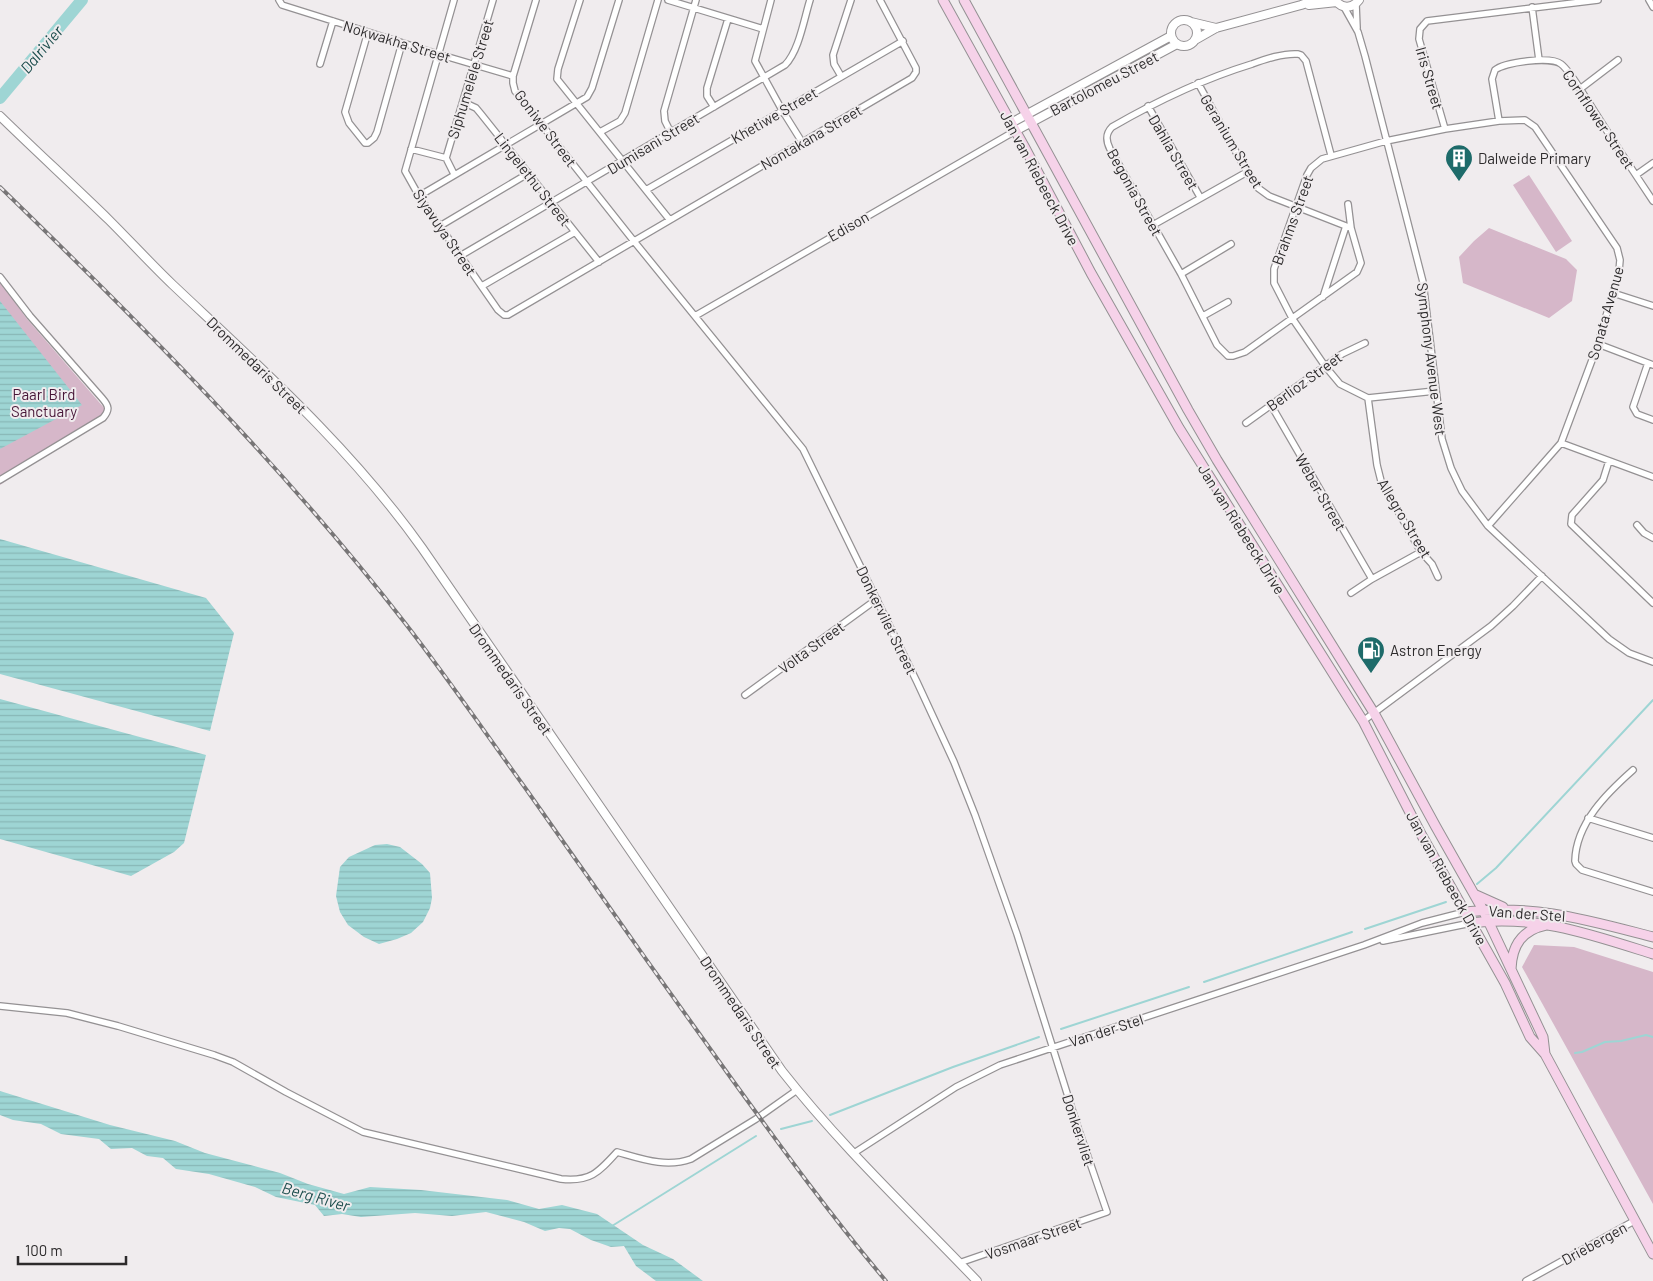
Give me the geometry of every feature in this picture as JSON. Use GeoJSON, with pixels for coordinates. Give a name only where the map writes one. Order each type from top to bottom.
{"type":"FeatureCollection","features":[{"type":"Feature","properties":{"kind":"main road","name":"Jan van Riebeeck Drive"},"geometry":{"type":"LineString","coordinates":[[943,0],[1082,258],[1178,428],[1363,721],[1421,834],[1505,983],[1530,1037],[1545,1054],[1653,1254]]}},
{"type":"Feature","properties":{"kind":"main road","name":"Jan van Riebeeck Drive"},"geometry":{"type":"LineString","coordinates":[[964,0],[1030,117],[1111,270],[1198,427],[1374,713],[1474,894],[1543,1037],[1545,1054]]}},
{"type":"Feature","properties":{"kind":"main road"},"geometry":{"type":"LineString","coordinates":[[1474,894],[1508,909]]}},
{"type":"Feature","properties":{"kind":"main road","name":"Van der Stel"},"geometry":{"type":"LineString","coordinates":[[1465,912],[1508,909],[1546,912],[1572,916],[1653,937]]}},
{"type":"Feature","properties":{"kind":"main road","name":"Van der Stel"},"geometry":{"type":"LineString","coordinates":[[1471,923],[1514,920],[1551,924],[1584,932],[1653,954]]}},
{"type":"Feature","properties":{"kind":"main road"},"geometry":{"type":"LineString","coordinates":[[1511,969],[1512,955],[1518,940],[1532,930],[1551,924]]}},
{"type":"Feature","properties":{"kind":"street","name":"Siyavuya Street"},"geometry":{"type":"LineString","coordinates":[[454,0],[405,171],[419,196],[498,310],[504,315],[508,315],[633,240]]}},
{"type":"Feature","properties":{"kind":"street","name":"Siphumelele Street"},"geometry":{"type":"LineString","coordinates":[[446,158],[493,0]]}},
{"type":"Feature","properties":{"kind":"street","name":"Goniwe Street"},"geometry":{"type":"LineString","coordinates":[[536,0],[513,76],[513,83],[520,98],[633,240]]}},
{"type":"Feature","properties":{"kind":"street"},"geometry":{"type":"LineString","coordinates":[[580,0],[557,74],[558,83],[670,219]]}},
{"type":"Feature","properties":{"kind":"street"},"geometry":{"type":"LineString","coordinates":[[419,196],[587,97],[592,88],[619,0]]}},
{"type":"Feature","properties":{"kind":"street"},"geometry":{"type":"LineString","coordinates":[[600,132],[620,121],[625,113],[658,0]]}},
{"type":"Feature","properties":{"kind":"street"},"geometry":{"type":"LineString","coordinates":[[668,0],[763,29]]}},
{"type":"Feature","properties":{"kind":"street"},"geometry":{"type":"LineString","coordinates":[[671,133],[665,121],[664,111],[696,0]]}},
{"type":"Feature","properties":{"kind":"street"},"geometry":{"type":"LineString","coordinates":[[771,0],[755,62],[802,142]]}},
{"type":"Feature","properties":{"kind":"street","name":"Dumisani Street"},"geometry":{"type":"LineString","coordinates":[[460,256],[764,79],[791,60],[810,0]]}},
{"type":"Feature","properties":{"kind":"street"},"geometry":{"type":"LineString","coordinates":[[840,76],[832,55],[850,0]]}},
{"type":"Feature","properties":{"kind":"street","name":"Nontakana Street"},"geometry":{"type":"LineString","coordinates":[[633,240],[912,78],[916,68],[880,0]]}},
{"type":"Feature","properties":{"kind":"street"},"geometry":{"type":"LineString","coordinates":[[1301,5],[1315,0]]}},
{"type":"Feature","properties":{"kind":"street","name":"Iris Street"},"geometry":{"type":"LineString","coordinates":[[1446,129],[1419,39],[1423,25],[1432,20],[1598,0]]}},
{"type":"Feature","properties":{"kind":"street"},"geometry":{"type":"LineString","coordinates":[[1649,0],[1653,7]]}},
{"type":"Feature","properties":{"kind":"street","name":"Nokwakha Street"},"geometry":{"type":"LineString","coordinates":[[282,2],[333,21],[513,76]]}},
{"type":"Feature","properties":{"kind":"street"},"geometry":{"type":"LineString","coordinates":[[1301,5],[1338,3],[1350,7],[1358,2]]}},
{"type":"Feature","properties":{"kind":"street","name":"Symphony Avenue West"},"geometry":{"type":"LineString","coordinates":[[1358,2],[1358,32],[1422,282],[1442,439],[1451,468],[1462,491],[1488,526],[1609,639],[1629,653],[1653,662]]}},
{"type":"Feature","properties":{"kind":"street","name":"Symphony Avenue West"},"geometry":{"type":"LineString","coordinates":[[1338,3],[1358,32]]}},
{"type":"Feature","properties":{"kind":"street","name":"Bartolomeu Street"},"geometry":{"type":"LineString","coordinates":[[1030,117],[1177,44],[1187,46],[1216,28],[1301,5]]}},
{"type":"Feature","properties":{"kind":"street"},"geometry":{"type":"LineString","coordinates":[[1532,7],[1539,60]]}},
{"type":"Feature","properties":{"kind":"street"},"geometry":{"type":"LineString","coordinates":[[714,107],[707,96],[707,88],[728,19]]}},
{"type":"Feature","properties":{"kind":"street","name":"Bartolomeu Street"},"geometry":{"type":"LineString","coordinates":[[1177,44],[1171,36],[1171,31],[1176,22],[1181,20],[1216,28]]}},
{"type":"Feature","properties":{"kind":"street"},"geometry":{"type":"LineString","coordinates":[[320,64],[333,21]]}},
{"type":"Feature","properties":{"kind":"street"},"geometry":{"type":"LineString","coordinates":[[1191,22],[1196,30],[1195,40]]}},
{"type":"Feature","properties":{"kind":"street"},"geometry":{"type":"LineString","coordinates":[[368,32],[345,112],[349,123],[365,143],[368,144],[372,142],[377,132],[402,43]]}},
{"type":"Feature","properties":{"kind":"street","name":"Bartolomeu Street"},"geometry":{"type":"LineString","coordinates":[[1030,117],[1171,36]]}},
{"type":"Feature","properties":{"kind":"street","name":"Khetiwe Street"},"geometry":{"type":"LineString","coordinates":[[646,190],[903,41]]}},
{"type":"Feature","properties":{"kind":"street","name":"Begonia Street"},"geometry":{"type":"LineString","coordinates":[[1292,318],[1245,352],[1228,356],[1222,350],[1110,149],[1106,138],[1112,127],[1148,106],[1198,84],[1264,60],[1293,54],[1301,55],[1306,61],[1331,155]]}},
{"type":"Feature","properties":{"kind":"street","name":"Cornflower Street"},"geometry":{"type":"LineString","coordinates":[[1499,121],[1492,79],[1495,70],[1503,65],[1539,60],[1551,60],[1560,63],[1580,89],[1653,201]]}},
{"type":"Feature","properties":{"kind":"street"},"geometry":{"type":"LineString","coordinates":[[1580,89],[1618,60]]}},
{"type":"Feature","properties":{"kind":"street","name":"Geranium Street"},"geometry":{"type":"LineString","coordinates":[[1198,84],[1247,172],[1262,192],[1296,208],[1348,227]]}},
{"type":"Feature","properties":{"kind":"street","name":"Lingelethu Street"},"geometry":{"type":"LineString","coordinates":[[463,102],[476,108],[599,262]]}},
{"type":"Feature","properties":{"kind":"street","name":"Dahlia Street"},"geometry":{"type":"LineString","coordinates":[[1148,106],[1200,198]]}},
{"type":"Feature","properties":{"kind":"street","name":"Drommedaris Street"},"geometry":{"type":"LineString","coordinates":[[0,116],[109,220],[170,282],[300,405],[332,437],[386,500],[422,548],[721,981],[763,1046],[797,1090],[977,1281]]}},
{"type":"Feature","properties":{"kind":"street"},"geometry":{"type":"LineString","coordinates":[[1013,127],[1030,117]]}},
{"type":"Feature","properties":{"kind":"street","name":"Sonata Avenue"},"geometry":{"type":"LineString","coordinates":[[1386,140],[1499,121],[1519,120],[1530,122],[1535,126],[1617,248],[1620,260],[1613,293],[1598,344],[1561,442],[1488,526]]}},
{"type":"Feature","properties":{"kind":"street","name":"Edison"},"geometry":{"type":"LineString","coordinates":[[695,316],[1002,138],[1013,127]]}},
{"type":"Feature","properties":{"kind":"street","name":"Brahms Street"},"geometry":{"type":"LineString","coordinates":[[1368,398],[1340,384],[1325,366],[1292,318],[1277,290],[1273,277],[1274,269],[1310,168],[1331,155],[1386,140]]}},
{"type":"Feature","properties":{"kind":"street"},"geometry":{"type":"LineString","coordinates":[[411,149],[446,158],[454,174]]}},
{"type":"Feature","properties":{"kind":"street"},"geometry":{"type":"LineString","coordinates":[[1636,175],[1653,163]]}},
{"type":"Feature","properties":{"kind":"street"},"geometry":{"type":"LineString","coordinates":[[1153,225],[1247,172]]}},
{"type":"Feature","properties":{"kind":"street"},"geometry":{"type":"LineString","coordinates":[[440,226],[529,173]]}},
{"type":"Feature","properties":{"kind":"street"},"geometry":{"type":"LineString","coordinates":[[1292,318],[1353,276],[1360,268],[1362,263],[1348,227],[1348,204]]}},
{"type":"Feature","properties":{"kind":"street"},"geometry":{"type":"LineString","coordinates":[[1323,297],[1348,227]]}},
{"type":"Feature","properties":{"kind":"street"},"geometry":{"type":"LineString","coordinates":[[482,286],[575,232]]}},
{"type":"Feature","properties":{"kind":"street","name":"Donkervilet Street"},"geometry":{"type":"LineString","coordinates":[[633,240],[803,449],[954,762],[1017,934],[1053,1047]]}},
{"type":"Feature","properties":{"kind":"street"},"geometry":{"type":"LineString","coordinates":[[1181,274],[1231,244]]}},
{"type":"Feature","properties":{"kind":"street"},"geometry":{"type":"LineString","coordinates":[[0,277],[30,316],[102,398],[108,407],[108,411],[103,418],[0,480]]}},
{"type":"Feature","properties":{"kind":"street"},"geometry":{"type":"LineString","coordinates":[[1613,293],[1653,306]]}},
{"type":"Feature","properties":{"kind":"street"},"geometry":{"type":"LineString","coordinates":[[1203,316],[1228,302]]}},
{"type":"Feature","properties":{"kind":"street","name":"Berlioz Street"},"geometry":{"type":"LineString","coordinates":[[1246,423],[1325,366],[1352,348],[1364,343]]}},
{"type":"Feature","properties":{"kind":"street"},"geometry":{"type":"LineString","coordinates":[[1598,344],[1650,364],[1633,407],[1637,414],[1653,420]]}},
{"type":"Feature","properties":{"kind":"street"},"geometry":{"type":"LineString","coordinates":[[1368,398],[1435,391]]}},
{"type":"Feature","properties":{"kind":"street","name":"Allegro Street"},"geometry":{"type":"LineString","coordinates":[[1368,398],[1378,473],[1438,577]]}},
{"type":"Feature","properties":{"kind":"street","name":"Weber Street"},"geometry":{"type":"LineString","coordinates":[[1271,405],[1372,579]]}},
{"type":"Feature","properties":{"kind":"street"},"geometry":{"type":"LineString","coordinates":[[1561,442],[1653,477]]}},
{"type":"Feature","properties":{"kind":"street"},"geometry":{"type":"LineString","coordinates":[[1609,461],[1603,480],[1572,515],[1571,524],[1653,603]]}},
{"type":"Feature","properties":{"kind":"street"},"geometry":{"type":"LineString","coordinates":[[1637,525],[1644,534],[1653,538]]}},
{"type":"Feature","properties":{"kind":"street"},"geometry":{"type":"LineString","coordinates":[[1351,593],[1372,579],[1422,552]]}},
{"type":"Feature","properties":{"kind":"street"},"geometry":{"type":"LineString","coordinates":[[1363,721],[1491,626],[1514,606],[1542,576]]}},
{"type":"Feature","properties":{"kind":"street","name":"Volta Street"},"geometry":{"type":"LineString","coordinates":[[745,695],[877,599]]}},
{"type":"Feature","properties":{"kind":"street"},"geometry":{"type":"LineString","coordinates":[[1633,770],[1588,818],[1582,830],[1575,856],[1576,864],[1582,870],[1653,892]]}},
{"type":"Feature","properties":{"kind":"street"},"geometry":{"type":"LineString","coordinates":[[1588,818],[1653,838]]}},
{"type":"Feature","properties":{"kind":"street","name":"Van der Stel"},"geometry":{"type":"LineString","coordinates":[[854,1152],[956,1087],[1000,1065],[1373,942],[1422,923],[1465,912]]}},
{"type":"Feature","properties":{"kind":"street","name":"Van der Stel"},"geometry":{"type":"LineString","coordinates":[[1373,942],[1471,923]]}},
{"type":"Feature","properties":{"kind":"street"},"geometry":{"type":"LineString","coordinates":[[0,1006],[67,1013],[118,1026],[232,1062],[363,1132],[561,1180],[584,1180],[594,1175],[617,1152],[658,1163],[680,1163],[691,1159],[756,1119],[797,1090]]}},
{"type":"Feature","properties":{"kind":"street","name":"Donkervliet"},"geometry":{"type":"LineString","coordinates":[[1053,1047],[1107,1212]]}},
{"type":"Feature","properties":{"kind":"street","name":"Vosmaar Street"},"geometry":{"type":"LineString","coordinates":[[959,1263],[1107,1212]]}},
{"type":"Feature","properties":{"kind":"street","name":"Driebergen"},"geometry":{"type":"LineString","coordinates":[[1526,1281],[1634,1221]]}},
{"type":"Feature","properties":{"kind":"green space"},"geometry":{"type":"Polygon","coordinates":[[[1529,175],[1572,241],[1556,252],[1513,185],[1529,175]]]}},
{"type":"Feature","properties":{"kind":"green space"},"geometry":{"type":"Polygon","coordinates":[[[1489,228],[1566,259],[1577,270],[1572,301],[1549,318],[1463,283],[1459,257],[1489,228]]]}},
{"type":"Feature","properties":{"kind":"green space","name":"Paarl Bird Sanctuary"},"geometry":{"type":"Polygon","coordinates":[[[0,282],[27,319],[105,409],[102,416],[0,485],[0,282]]]}},
{"type":"Feature","properties":{"kind":"green space"},"geometry":{"type":"Polygon","coordinates":[[[1534,945],[1574,947],[1653,972],[1653,1204],[1522,967],[1534,945]]]}},
{"type":"Feature","properties":{"kind":"water"},"geometry":{"type":"Polygon","coordinates":[[[0,301],[82,405],[0,449],[0,301]]]}},
{"type":"Feature","properties":{"kind":"water"},"geometry":{"type":"Polygon","coordinates":[[[0,539],[206,598],[234,633],[210,731],[0,674],[0,539]]]}},
{"type":"Feature","properties":{"kind":"water"},"geometry":{"type":"Polygon","coordinates":[[[0,699],[206,755],[184,843],[174,852],[131,876],[0,839],[0,699]]]}},
{"type":"Feature","properties":{"kind":"water"},"geometry":{"type":"Polygon","coordinates":[[[387,844],[400,847],[422,864],[430,873],[432,898],[430,908],[423,922],[411,933],[379,944],[364,937],[348,925],[340,912],[336,896],[340,867],[349,857],[375,845],[387,844]]]}},
{"type":"Feature","properties":{"kind":"water","name":"Berg River"},"geometry":{"type":"Polygon","coordinates":[[[0,1091],[110,1125],[175,1141],[205,1153],[280,1173],[308,1184],[344,1194],[370,1187],[421,1190],[507,1200],[539,1209],[562,1205],[597,1214],[643,1245],[673,1259],[703,1281],[656,1281],[636,1266],[624,1246],[611,1247],[591,1240],[570,1229],[559,1228],[545,1231],[524,1222],[486,1212],[452,1216],[415,1213],[361,1217],[342,1214],[324,1216],[315,1205],[276,1197],[255,1187],[209,1174],[176,1169],[163,1158],[147,1156],[132,1148],[111,1149],[99,1139],[61,1134],[41,1124],[13,1120],[0,1115],[0,1091]]]}},
{"type":"Feature","properties":{"kind":"waterway","name":"Dalrivier"},"geometry":{"type":"LineString","coordinates":[[0,98],[82,0]]}},
{"type":"Feature","properties":{"kind":"waterway"},"geometry":{"type":"LineString","coordinates":[[1477,884],[1496,868],[1653,700]]}},
{"type":"Feature","properties":{"kind":"waterway"},"geometry":{"type":"LineString","coordinates":[[1365,929],[1446,902]]}},
{"type":"Feature","properties":{"kind":"waterway"},"geometry":{"type":"LineString","coordinates":[[1204,982],[1352,932]]}},
{"type":"Feature","properties":{"kind":"waterway"},"geometry":{"type":"LineString","coordinates":[[1061,1029],[1189,987]]}},
{"type":"Feature","properties":{"kind":"waterway"},"geometry":{"type":"LineString","coordinates":[[1575,1053],[1605,1042],[1621,1041],[1646,1035],[1653,1037]]}},
{"type":"Feature","properties":{"kind":"waterway"},"geometry":{"type":"LineString","coordinates":[[830,1115],[953,1067],[1039,1037]]}},
{"type":"Feature","properties":{"kind":"waterway"},"geometry":{"type":"LineString","coordinates":[[781,1129],[812,1121]]}},
{"type":"Feature","properties":{"kind":"waterway"},"geometry":{"type":"LineString","coordinates":[[612,1226],[756,1136]]}},
{"type":"Feature","properties":{"kind":"railway"},"geometry":{"type":"LineString","coordinates":[[0,187],[106,291],[261,452],[405,623],[526,789],[731,1078],[846,1232],[886,1281]]}},
{"type":"Feature","properties":{"kind":"place","name":"Dalweide Primary"},"geometry":{"type":"Point","coordinates":[1459,182]}},
{"type":"Feature","properties":{"kind":"place","name":"Astron Energy"},"geometry":{"type":"Point","coordinates":[1371,674]}}]}
